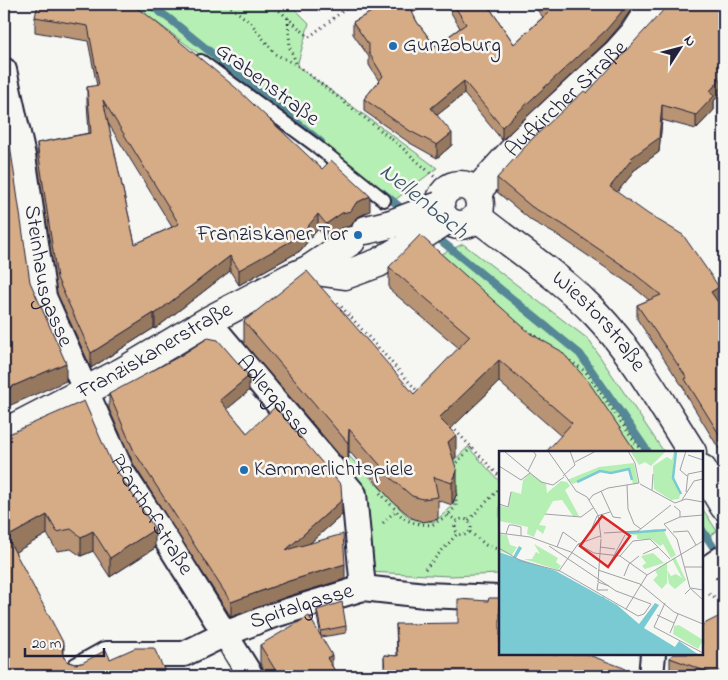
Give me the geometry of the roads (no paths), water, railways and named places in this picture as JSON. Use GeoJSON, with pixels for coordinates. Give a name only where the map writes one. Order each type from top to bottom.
{"type":"FeatureCollection","features":[{"type":"Feature","properties":{"kind":"street","name":"Aufkircher Straße"},"geometry":{"type":"LineString","coordinates":[[476,204],[522,141],[617,53],[634,34],[654,4]]}},
{"type":"Feature","properties":{"kind":"street","name":"Steinhausgasse"},"geometry":{"type":"LineString","coordinates":[[4,70],[13,159],[44,297],[85,391]]}},
{"type":"Feature","properties":{"kind":"street"},"geometry":{"type":"LineString","coordinates":[[308,270],[346,276],[378,263],[408,245],[444,205],[459,184],[465,184],[476,204],[466,224],[459,225],[452,224],[444,205]]}},
{"type":"Feature","properties":{"kind":"street","name":"Wiestorstraße"},"geometry":{"type":"LineString","coordinates":[[476,204],[574,293],[618,339],[691,451]]}},
{"type":"Feature","properties":{"kind":"street","name":"Franziskanerstraße"},"geometry":{"type":"LineString","coordinates":[[4,433],[122,372],[208,321],[308,270],[373,224],[444,205]]}},
{"type":"Feature","properties":{"kind":"street","name":"Adlergasse"},"geometry":{"type":"LineString","coordinates":[[208,321],[354,494],[363,588]]}},
{"type":"Feature","properties":{"kind":"street","name":"Pfarrhofstraße"},"geometry":{"type":"LineString","coordinates":[[85,391],[122,472],[168,541],[251,676]]}},
{"type":"Feature","properties":{"kind":"street"},"geometry":{"type":"LineString","coordinates":[[703,471],[724,506]]}},
{"type":"Feature","properties":{"kind":"street","name":"Spitalgasse"},"geometry":{"type":"LineString","coordinates":[[76,670],[106,654],[184,654],[225,634],[271,616],[363,588],[425,595],[499,598]]}},
{"type":"Feature","properties":{"kind":"street"},"geometry":{"type":"LineString","coordinates":[[651,676],[653,655]]}},
{"type":"Feature","properties":{"kind":"lane","name":"Grabenstraße"},"geometry":{"type":"LineString","coordinates":[[194,56],[315,145],[373,224]]}},
{"type":"Feature","properties":{"kind":"waterway","name":"Nellenbach"},"geometry":{"type":"LineString","coordinates":[[149,4],[321,142]]}},
{"type":"Feature","properties":{"kind":"waterway","name":"Nellenbach"},"geometry":{"type":"LineString","coordinates":[[382,192],[406,212]]}},
{"type":"Feature","properties":{"kind":"waterway","name":"Nellenbach"},"geometry":{"type":"LineString","coordinates":[[434,235],[580,354],[647,451]]}},
{"type":"Feature","properties":{"kind":"waterway","name":"Nellenbach"},"geometry":{"type":"LineString","coordinates":[[703,532],[720,557]]}},
{"type":"Feature","properties":{"kind":"place","name":"Gunzoburg"},"geometry":{"type":"Point","coordinates":[393,46]}},
{"type":"Feature","properties":{"kind":"place","name":"Franziskaner Tor"},"geometry":{"type":"Point","coordinates":[358,235]}},
{"type":"Feature","properties":{"kind":"place","name":"Kammerlichtspiele"},"geometry":{"type":"Point","coordinates":[244,470]}}]}
